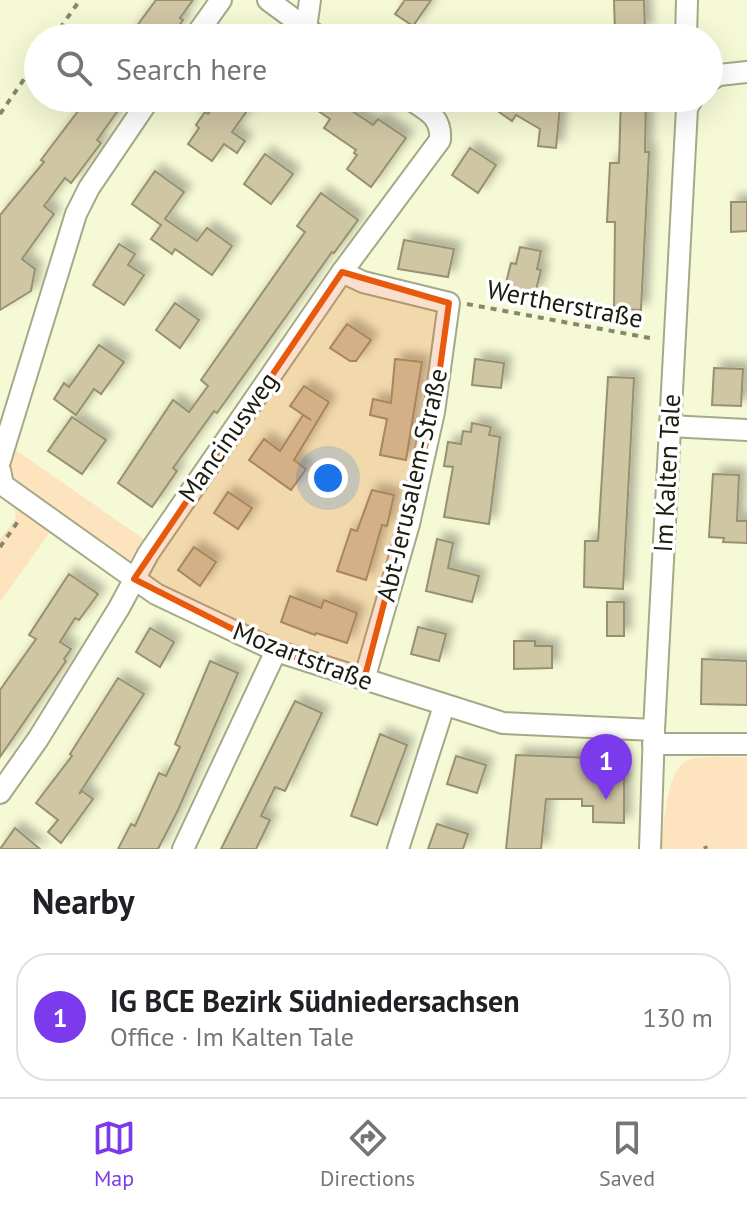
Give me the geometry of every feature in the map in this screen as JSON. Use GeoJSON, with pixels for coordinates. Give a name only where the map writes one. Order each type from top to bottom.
{"type":"FeatureCollection","features":[{"type":"Feature","properties":{"kind":"street"},"geometry":{"type":"LineString","coordinates":[[204,24],[221,0]]}},
{"type":"Feature","properties":{"kind":"street"},"geometry":{"type":"LineString","coordinates":[[268,0],[301,24]]}},
{"type":"Feature","properties":{"kind":"street"},"geometry":{"type":"LineString","coordinates":[[310,0],[313,24]]}},
{"type":"Feature","properties":{"kind":"street"},"geometry":{"type":"LineString","coordinates":[[686,24],[687,0]]}},
{"type":"Feature","properties":{"kind":"street"},"geometry":{"type":"LineString","coordinates":[[723,75],[747,72]]}},
{"type":"Feature","properties":{"kind":"street"},"geometry":{"type":"LineString","coordinates":[[0,461],[76,214],[89,188],[141,112]]}},
{"type":"Feature","properties":{"kind":"street","name":"Mancinusweg"},"geometry":{"type":"LineString","coordinates":[[0,793],[38,739],[119,608],[148,554],[342,272],[440,140],[441,127],[428,112]]}},
{"type":"Feature","properties":{"kind":"street","name":"Im Kalten Tale"},"geometry":{"type":"LineString","coordinates":[[650,849],[687,112]]}},
{"type":"Feature","properties":{"kind":"street"},"geometry":{"type":"LineString","coordinates":[[342,272],[363,282],[449,303]]}},
{"type":"Feature","properties":{"kind":"street","name":"Abt-Jerusalem-Straße"},"geometry":{"type":"LineString","coordinates":[[364,680],[409,524],[428,440],[449,303]]}},
{"type":"Feature","properties":{"kind":"street"},"geometry":{"type":"LineString","coordinates":[[669,426],[747,430]]}},
{"type":"Feature","properties":{"kind":"street","name":"Mozartstraße"},"geometry":{"type":"LineString","coordinates":[[0,470],[3,485],[156,594],[276,651],[503,723],[747,744]]}},
{"type":"Feature","properties":{"kind":"street"},"geometry":{"type":"LineString","coordinates":[[183,849],[276,651]]}},
{"type":"Feature","properties":{"kind":"street"},"geometry":{"type":"LineString","coordinates":[[398,849],[444,706]]}},
{"type":"Feature","properties":{"kind":"path"},"geometry":{"type":"LineString","coordinates":[[63,24],[80,0]]}},
{"type":"Feature","properties":{"kind":"path"},"geometry":{"type":"LineString","coordinates":[[0,114],[24,79]]}},
{"type":"Feature","properties":{"kind":"path","name":"Wertherstraße"},"geometry":{"type":"LineString","coordinates":[[449,303],[476,304],[674,341]]}},
{"type":"Feature","properties":{"kind":"path"},"geometry":{"type":"LineString","coordinates":[[0,547],[30,505]]}},
{"type":"Feature","properties":{"kind":"highlighted area"},"geometry":{"type":"Polygon","coordinates":[[[342,272],[449,303],[434,412],[364,680],[276,651],[134,579],[342,272]]]}},
{"type":"Feature","properties":{"kind":"shaded area"},"geometry":{"type":"Polygon","coordinates":[[[0,439],[145,540],[116,579],[50,532],[0,602],[0,539],[16,518],[14,508],[0,498],[0,439]]]}},
{"type":"Feature","properties":{"kind":"shaded area"},"geometry":{"type":"Polygon","coordinates":[[[747,757],[747,849],[660,849],[671,784],[683,763],[698,758],[747,757]]]}},
{"type":"Feature","properties":{"kind":"building"},"geometry":{"type":"Polygon","coordinates":[[[156,0],[193,0],[180,18],[183,20],[180,24],[138,24],[156,0]]]}},
{"type":"Feature","properties":{"kind":"building"},"geometry":{"type":"Polygon","coordinates":[[[405,0],[431,0],[414,24],[395,14],[405,0]]]}},
{"type":"Feature","properties":{"kind":"building"},"geometry":{"type":"Polygon","coordinates":[[[614,0],[644,0],[645,24],[615,24],[614,0]]]}},
{"type":"Feature","properties":{"kind":"building"},"geometry":{"type":"Polygon","coordinates":[[[77,112],[117,112],[97,140],[101,143],[71,183],[65,178],[44,206],[54,214],[22,259],[35,269],[31,291],[0,310],[0,215],[44,162],[41,160],[77,112]]]}},
{"type":"Feature","properties":{"kind":"building"},"geometry":{"type":"Polygon","coordinates":[[[205,112],[246,112],[232,132],[245,141],[237,153],[224,144],[212,161],[188,144],[199,128],[196,125],[205,112]]]}},
{"type":"Feature","properties":{"kind":"building"},"geometry":{"type":"Polygon","coordinates":[[[320,112],[354,112],[373,125],[378,119],[406,138],[371,187],[347,169],[357,155],[354,153],[356,150],[324,128],[330,119],[320,112]]]}},
{"type":"Feature","properties":{"kind":"building"},"geometry":{"type":"Polygon","coordinates":[[[499,112],[560,112],[556,148],[538,146],[540,129],[516,115],[512,121],[499,112]]]}},
{"type":"Feature","properties":{"kind":"building"},"geometry":{"type":"Polygon","coordinates":[[[621,112],[646,112],[645,152],[649,152],[641,310],[614,309],[615,222],[607,222],[610,163],[619,163],[621,112]]]}},
{"type":"Feature","properties":{"kind":"building"},"geometry":{"type":"Polygon","coordinates":[[[470,148],[496,165],[478,193],[452,175],[470,148]]]}},
{"type":"Feature","properties":{"kind":"building"},"geometry":{"type":"Polygon","coordinates":[[[265,154],[293,174],[271,204],[244,184],[265,154]]]}},
{"type":"Feature","properties":{"kind":"building"},"geometry":{"type":"Polygon","coordinates":[[[155,171],[184,192],[165,219],[197,241],[207,228],[232,246],[212,275],[175,249],[172,254],[151,239],[161,225],[132,204],[155,171]]]}},
{"type":"Feature","properties":{"kind":"building"},"geometry":{"type":"Polygon","coordinates":[[[321,193],[358,220],[173,468],[177,471],[152,507],[118,483],[173,400],[189,412],[208,386],[201,380],[305,232],[297,226],[321,193]]]}},
{"type":"Feature","properties":{"kind":"building"},"geometry":{"type":"Polygon","coordinates":[[[731,202],[747,202],[747,231],[731,232],[731,202]]]}},
{"type":"Feature","properties":{"kind":"building"},"geometry":{"type":"Polygon","coordinates":[[[404,240],[454,249],[448,277],[398,269],[404,240]]]}},
{"type":"Feature","properties":{"kind":"building"},"geometry":{"type":"Polygon","coordinates":[[[119,244],[135,254],[128,265],[144,275],[124,305],[93,285],[119,244]]]}},
{"type":"Feature","properties":{"kind":"building"},"geometry":{"type":"Polygon","coordinates":[[[520,247],[541,251],[537,269],[541,270],[535,294],[505,287],[511,263],[516,264],[520,247]]]}},
{"type":"Feature","properties":{"kind":"building"},"geometry":{"type":"Polygon","coordinates":[[[175,303],[199,320],[180,348],[156,330],[175,303]]]}},
{"type":"Feature","properties":{"kind":"building"},"geometry":{"type":"Polygon","coordinates":[[[347,324],[371,340],[356,361],[350,361],[330,348],[347,324]]]}},
{"type":"Feature","properties":{"kind":"building"},"geometry":{"type":"Polygon","coordinates":[[[99,345],[124,362],[101,394],[94,389],[76,415],[54,399],[64,383],[69,387],[99,345]]]}},
{"type":"Feature","properties":{"kind":"building"},"geometry":{"type":"Polygon","coordinates":[[[395,359],[422,362],[406,460],[380,455],[387,419],[370,415],[373,399],[391,403],[395,359]]]}},
{"type":"Feature","properties":{"kind":"building"},"geometry":{"type":"Polygon","coordinates":[[[475,359],[504,363],[501,388],[472,385],[475,359]]]}},
{"type":"Feature","properties":{"kind":"building"},"geometry":{"type":"Polygon","coordinates":[[[714,368],[743,369],[741,406],[712,405],[714,368]]]}},
{"type":"Feature","properties":{"kind":"building"},"geometry":{"type":"Polygon","coordinates":[[[608,377],[634,378],[623,589],[584,587],[585,541],[598,541],[608,377]]]}},
{"type":"Feature","properties":{"kind":"building"},"geometry":{"type":"Polygon","coordinates":[[[304,386],[329,402],[294,460],[306,469],[291,490],[249,460],[264,439],[280,451],[303,415],[311,420],[290,406],[304,386]]]}},
{"type":"Feature","properties":{"kind":"building"},"geometry":{"type":"Polygon","coordinates":[[[72,417],[106,440],[82,474],[48,451],[72,417]]]}},
{"type":"Feature","properties":{"kind":"building"},"geometry":{"type":"Polygon","coordinates":[[[472,423],[491,427],[489,435],[500,437],[489,524],[444,517],[453,467],[444,466],[448,442],[461,444],[463,431],[471,432],[472,423]]]}},
{"type":"Feature","properties":{"kind":"building"},"geometry":{"type":"Polygon","coordinates":[[[713,474],[739,475],[737,521],[747,521],[747,543],[723,542],[724,538],[709,537],[713,474]]]}},
{"type":"Feature","properties":{"kind":"building"},"geometry":{"type":"Polygon","coordinates":[[[372,490],[394,495],[387,526],[382,525],[366,580],[337,571],[351,529],[357,531],[372,490]]]}},
{"type":"Feature","properties":{"kind":"building"},"geometry":{"type":"Polygon","coordinates":[[[228,492],[252,508],[238,529],[214,513],[228,492]]]}},
{"type":"Feature","properties":{"kind":"building"},"geometry":{"type":"Polygon","coordinates":[[[437,539],[453,543],[448,568],[479,576],[472,602],[426,591],[437,539]]]}},
{"type":"Feature","properties":{"kind":"building"},"geometry":{"type":"Polygon","coordinates":[[[194,547],[216,562],[200,586],[178,570],[194,547]]]}},
{"type":"Feature","properties":{"kind":"building"},"geometry":{"type":"Polygon","coordinates":[[[69,574],[98,594],[79,620],[75,618],[60,642],[71,649],[64,659],[66,661],[0,757],[0,690],[36,639],[29,635],[69,574]]]}},
{"type":"Feature","properties":{"kind":"building"},"geometry":{"type":"Polygon","coordinates":[[[290,596],[321,608],[324,600],[357,613],[347,643],[281,622],[290,596]]]}},
{"type":"Feature","properties":{"kind":"building"},"geometry":{"type":"Polygon","coordinates":[[[607,602],[624,602],[624,636],[607,636],[607,602]]]}},
{"type":"Feature","properties":{"kind":"building"},"geometry":{"type":"Polygon","coordinates":[[[418,627],[446,634],[439,661],[411,654],[418,627]]]}},
{"type":"Feature","properties":{"kind":"building"},"geometry":{"type":"Polygon","coordinates":[[[150,628],[174,642],[160,667],[136,652],[150,628]]]}},
{"type":"Feature","properties":{"kind":"building"},"geometry":{"type":"Polygon","coordinates":[[[514,641],[535,641],[535,646],[552,646],[552,668],[514,669],[514,641]]]}},
{"type":"Feature","properties":{"kind":"building"},"geometry":{"type":"Polygon","coordinates":[[[702,659],[747,661],[747,705],[701,704],[702,659]]]}},
{"type":"Feature","properties":{"kind":"building"},"geometry":{"type":"Polygon","coordinates":[[[210,661],[238,673],[178,810],[158,849],[118,849],[131,824],[135,826],[159,773],[166,776],[180,747],[175,744],[210,661]]]}},
{"type":"Feature","properties":{"kind":"building"},"geometry":{"type":"Polygon","coordinates":[[[118,678],[144,694],[79,794],[82,791],[93,799],[61,843],[48,832],[58,820],[36,803],[72,756],[70,754],[118,678]]]}},
{"type":"Feature","properties":{"kind":"building"},"geometry":{"type":"Polygon","coordinates":[[[295,701],[322,713],[285,791],[275,787],[261,816],[270,820],[256,849],[221,849],[295,701]]]}},
{"type":"Feature","properties":{"kind":"building"},"geometry":{"type":"Polygon","coordinates":[[[380,734],[407,745],[377,825],[351,816],[380,734]]]}},
{"type":"Feature","properties":{"kind":"building"},"geometry":{"type":"Polygon","coordinates":[[[516,755],[593,758],[593,778],[624,778],[624,823],[593,822],[593,806],[582,806],[582,799],[546,799],[541,849],[506,849],[516,755]]]}},
{"type":"Feature","properties":{"kind":"building"},"geometry":{"type":"Polygon","coordinates":[[[456,756],[486,765],[477,793],[447,784],[456,756]]]}},
{"type":"Feature","properties":{"kind":"building"},"geometry":{"type":"Polygon","coordinates":[[[437,824],[468,834],[463,849],[428,849],[437,824]]]}},
{"type":"Feature","properties":{"kind":"building"},"geometry":{"type":"Polygon","coordinates":[[[15,828],[40,849],[0,849],[15,828]]]}},
{"type":"Feature","properties":{"kind":"place","name":"IG BCE Bezirk Südniedersachsen"},"geometry":{"type":"Point","coordinates":[606,800]}}]}
